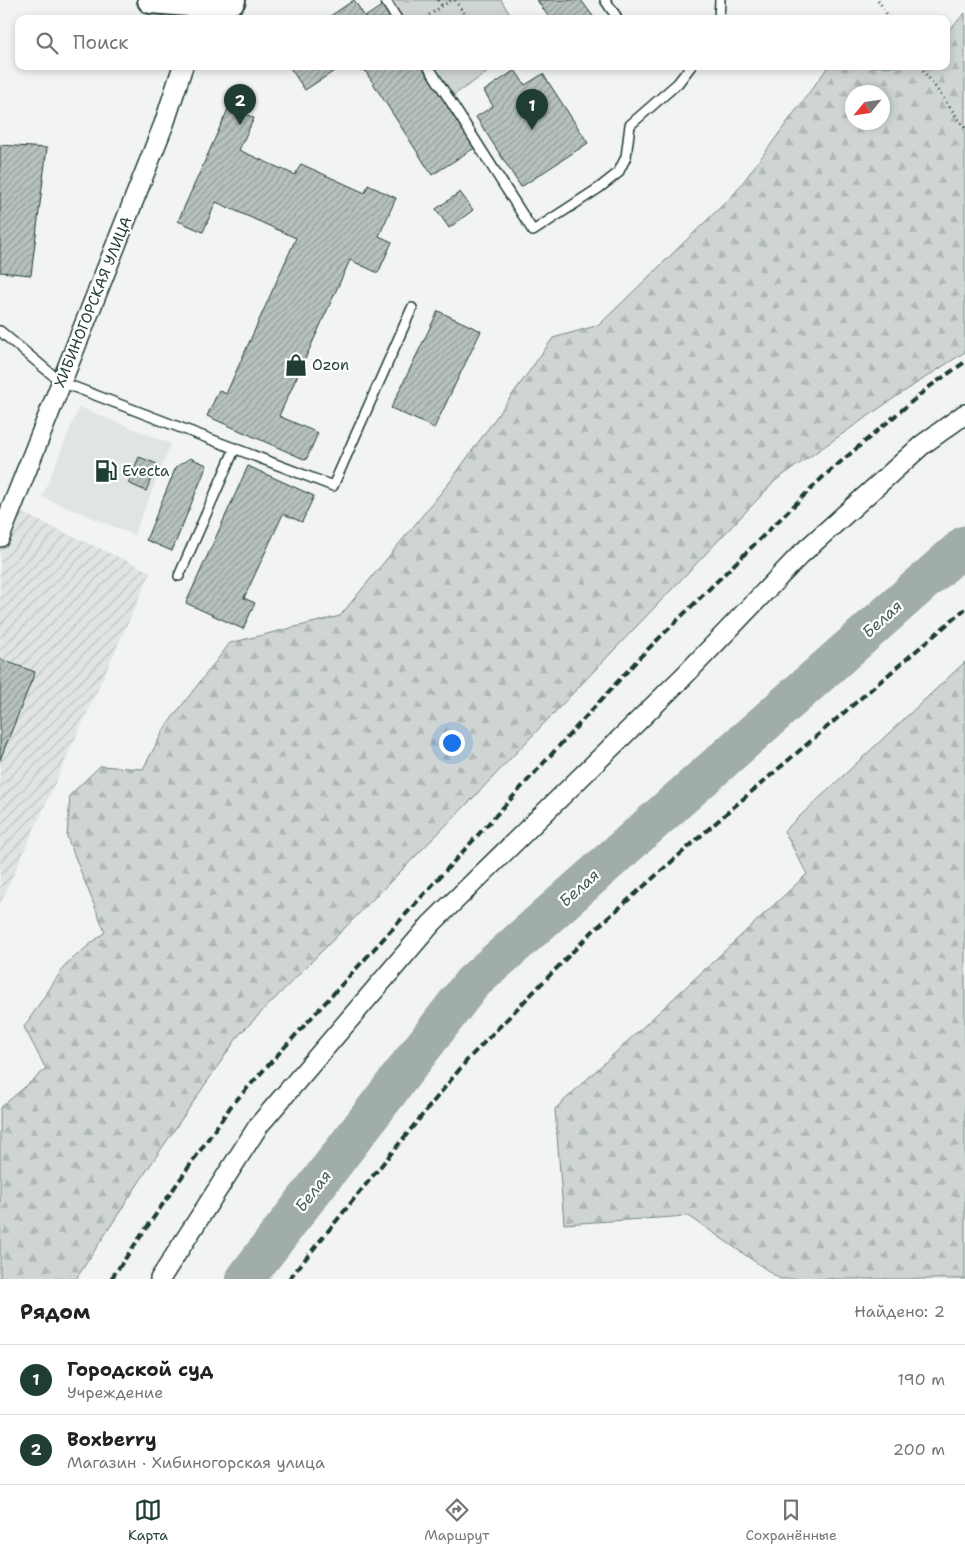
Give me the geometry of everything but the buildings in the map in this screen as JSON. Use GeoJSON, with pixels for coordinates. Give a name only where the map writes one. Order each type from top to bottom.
{"type":"FeatureCollection","features":[{"type":"Feature","properties":{"kind":"main road"},"geometry":{"type":"LineString","coordinates":[[151,0],[199,8],[232,0]]}},
{"type":"Feature","properties":{"kind":"street","name":"ХИБИНОГОРСКАЯ УЛИЦА"},"geometry":{"type":"LineString","coordinates":[[0,537],[164,124],[182,70]]}},
{"type":"Feature","properties":{"kind":"street"},"geometry":{"type":"LineString","coordinates":[[160,1279],[259,1125],[431,924],[684,676],[800,555],[922,445],[965,414]]}},
{"type":"Feature","properties":{"kind":"lane"},"geometry":{"type":"LineString","coordinates":[[385,0],[394,15]]}},
{"type":"Feature","properties":{"kind":"lane"},"geometry":{"type":"LineString","coordinates":[[605,0],[615,15]]}},
{"type":"Feature","properties":{"kind":"lane"},"geometry":{"type":"LineString","coordinates":[[719,15],[720,0]]}},
{"type":"Feature","properties":{"kind":"lane"},"geometry":{"type":"LineString","coordinates":[[431,70],[533,231],[600,188],[618,173],[626,157],[630,125],[678,82],[688,70]]}},
{"type":"Feature","properties":{"kind":"lane"},"geometry":{"type":"LineString","coordinates":[[0,331],[62,382],[333,486],[412,308]]}},
{"type":"Feature","properties":{"kind":"lane"},"geometry":{"type":"LineString","coordinates":[[179,576],[234,448]]}},
{"type":"Feature","properties":{"kind":"path"},"geometry":{"type":"LineString","coordinates":[[438,0],[442,6]]}},
{"type":"Feature","properties":{"kind":"path"},"geometry":{"type":"LineString","coordinates":[[430,15],[451,0]]}},
{"type":"Feature","properties":{"kind":"path"},"geometry":{"type":"LineString","coordinates":[[455,0],[465,15]]}},
{"type":"Feature","properties":{"kind":"path"},"geometry":{"type":"LineString","coordinates":[[878,0],[887,15]]}},
{"type":"Feature","properties":{"kind":"path"},"geometry":{"type":"LineString","coordinates":[[923,70],[965,128]]}},
{"type":"Feature","properties":{"kind":"shaded area","name":"Evecta"},"geometry":{"type":"Polygon","coordinates":[[[79,407],[171,444],[134,535],[42,497],[79,407]]]}},
{"type":"Feature","properties":{"kind":"shaded area"},"geometry":{"type":"Polygon","coordinates":[[[0,503],[151,572],[0,904],[0,503]]]}},
{"type":"Feature","properties":{"kind":"green space"},"geometry":{"type":"Polygon","coordinates":[[[388,0],[501,0],[510,15],[398,15],[388,0]]]}},
{"type":"Feature","properties":{"kind":"green space"},"geometry":{"type":"Polygon","coordinates":[[[965,13],[965,352],[897,396],[776,480],[473,798],[239,1035],[151,1164],[76,1279],[0,1279],[0,1108],[46,1069],[24,1027],[66,964],[105,932],[67,837],[70,795],[100,766],[143,769],[166,726],[230,643],[340,616],[449,483],[553,338],[599,325],[735,193],[826,70],[950,70],[950,29],[965,13]]]}},
{"type":"Feature","properties":{"kind":"green space"},"geometry":{"type":"Polygon","coordinates":[[[435,70],[491,70],[452,96],[435,70]]]}},
{"type":"Feature","properties":{"kind":"green space"},"geometry":{"type":"Polygon","coordinates":[[[965,662],[965,1279],[780,1279],[689,1216],[564,1224],[555,1109],[807,874],[784,831],[965,662]]]}},
{"type":"Feature","properties":{"kind":"waterway","name":"Белая"},"geometry":{"type":"LineString","coordinates":[[245,1279],[472,983],[965,545]]}},
{"type":"Feature","properties":{"kind":"railway"},"geometry":{"type":"LineString","coordinates":[[111,1279],[231,1106],[642,655],[824,476],[929,387],[965,362]]}},
{"type":"Feature","properties":{"kind":"railway"},"geometry":{"type":"LineString","coordinates":[[289,1279],[468,1059],[592,932],[729,811],[965,609]]}},
{"type":"Feature","properties":{"kind":"place","name":"Boxberry"},"geometry":{"type":"Point","coordinates":[240,125]}},
{"type":"Feature","properties":{"kind":"place","name":"Городской суд"},"geometry":{"type":"Point","coordinates":[532,130]}},
{"type":"Feature","properties":{"kind":"place","name":"Ozon"},"geometry":{"type":"Point","coordinates":[296,365]}},
{"type":"Feature","properties":{"kind":"place","name":"Evecta"},"geometry":{"type":"Point","coordinates":[106,471]}}]}
